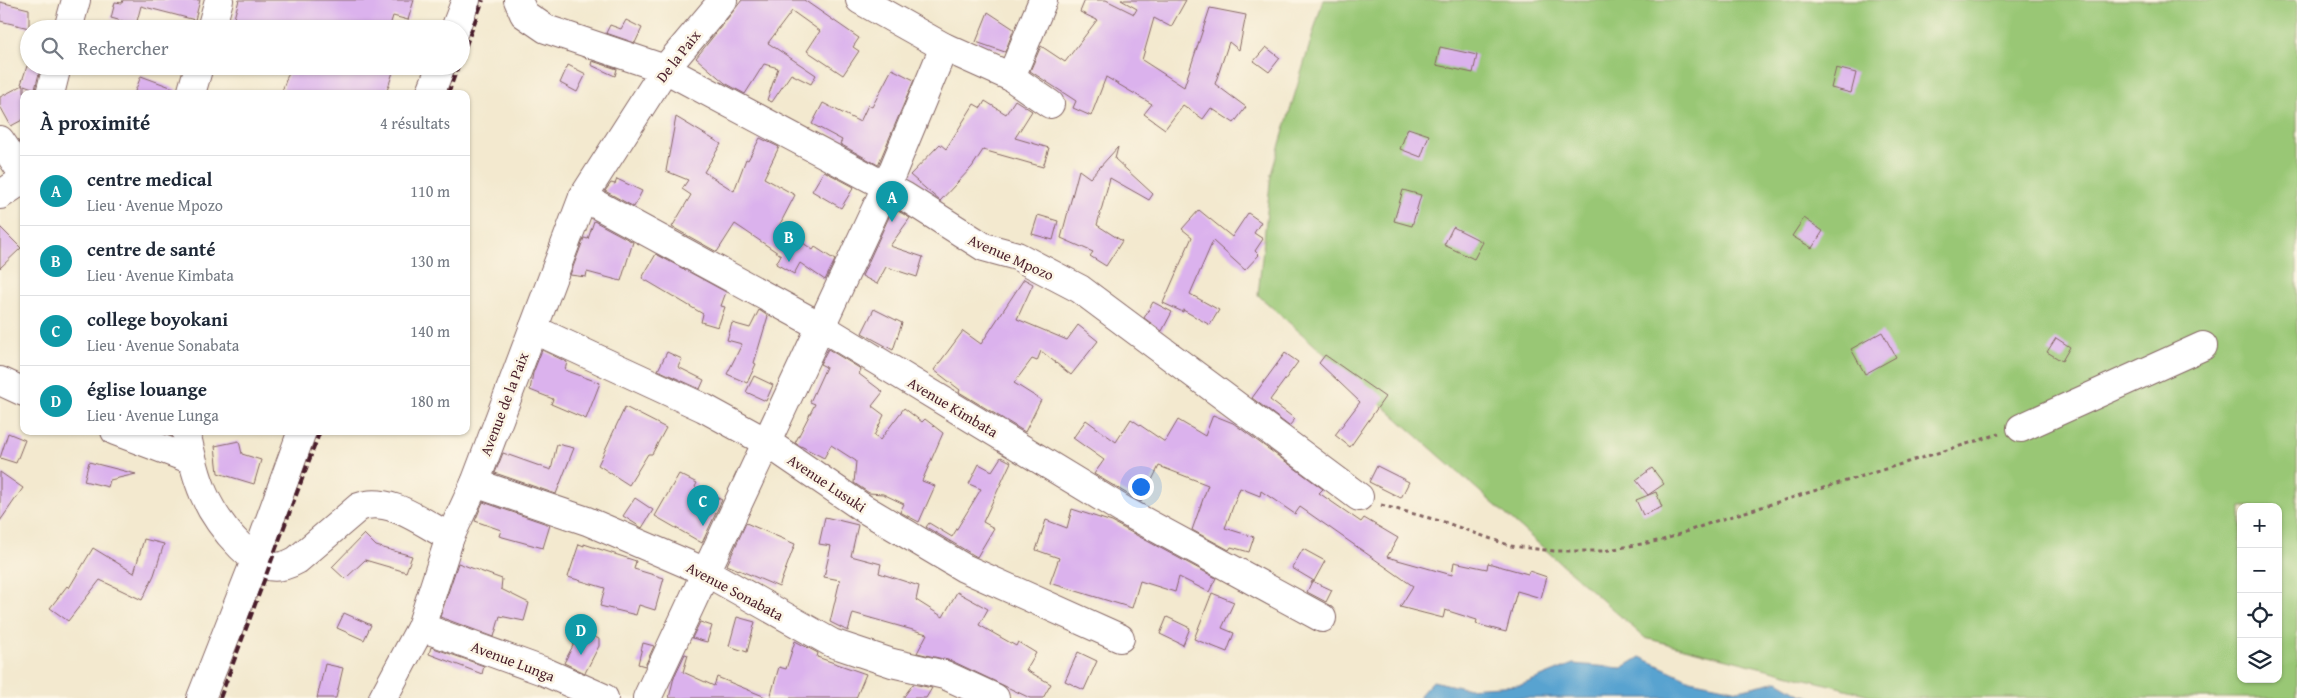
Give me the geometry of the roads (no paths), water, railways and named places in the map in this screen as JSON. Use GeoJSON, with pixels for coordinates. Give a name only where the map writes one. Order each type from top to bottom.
{"type":"FeatureCollection","features":[{"type":"Feature","properties":{"kind":"street"},"geometry":{"type":"LineString","coordinates":[[70,20],[76,0]]}},
{"type":"Feature","properties":{"kind":"street"},"geometry":{"type":"LineString","coordinates":[[213,20],[219,0]]}},
{"type":"Feature","properties":{"kind":"street"},"geometry":{"type":"LineString","coordinates":[[458,20],[466,0]]}},
{"type":"Feature","properties":{"kind":"street","name":"Avenue Mpozo"},"geometry":{"type":"LineString","coordinates":[[518,0],[524,14],[546,29],[665,69],[886,187],[984,248],[1017,256],[1080,290],[1359,497]]}},
{"type":"Feature","properties":{"kind":"street","name":"De la Paix"},"geometry":{"type":"LineString","coordinates":[[637,115],[665,69],[723,0]]}},
{"type":"Feature","properties":{"kind":"street"},"geometry":{"type":"LineString","coordinates":[[860,0],[944,47],[1012,77],[1050,104]]}},
{"type":"Feature","properties":{"kind":"street"},"geometry":{"type":"LineString","coordinates":[[1012,77],[1043,0]]}},
{"type":"Feature","properties":{"kind":"street"},"geometry":{"type":"LineString","coordinates":[[647,698],[768,443],[820,326],[886,187],[944,47]]}},
{"type":"Feature","properties":{"kind":"street"},"geometry":{"type":"LineString","coordinates":[[51,90],[55,75]]}},
{"type":"Feature","properties":{"kind":"street"},"geometry":{"type":"LineString","coordinates":[[192,90],[196,75]]}},
{"type":"Feature","properties":{"kind":"street"},"geometry":{"type":"LineString","coordinates":[[432,90],[437,75]]}},
{"type":"Feature","properties":{"kind":"street","name":"Avenue de la Paix"},"geometry":{"type":"LineString","coordinates":[[383,698],[421,627],[450,538],[474,483],[584,197],[637,115]]}},
{"type":"Feature","properties":{"kind":"street"},"geometry":{"type":"LineString","coordinates":[[0,140],[20,169]]}},
{"type":"Feature","properties":{"kind":"street"},"geometry":{"type":"LineString","coordinates":[[0,195],[20,182]]}},
{"type":"Feature","properties":{"kind":"street","name":"Avenue Kimbata"},"geometry":{"type":"LineString","coordinates":[[584,197],[820,326],[1122,510],[1322,618]]}},
{"type":"Feature","properties":{"kind":"street","name":"Avenue Lusuki"},"geometry":{"type":"LineString","coordinates":[[533,329],[704,408],[768,443],[863,508],[934,552],[964,568],[1120,638]]}},
{"type":"Feature","properties":{"kind":"street"},"geometry":{"type":"LineString","coordinates":[[2021,428],[2203,346]]}},
{"type":"Feature","properties":{"kind":"street"},"geometry":{"type":"LineString","coordinates":[[0,381],[20,390]]}},
{"type":"Feature","properties":{"kind":"street"},"geometry":{"type":"LineString","coordinates":[[126,435],[192,460]]}},
{"type":"Feature","properties":{"kind":"street"},"geometry":{"type":"LineString","coordinates":[[187,435],[192,460],[213,515],[255,561],[269,568],[290,564],[359,507],[370,503],[387,505],[450,538]]}},
{"type":"Feature","properties":{"kind":"street"},"geometry":{"type":"LineString","coordinates":[[201,698],[255,561],[301,435]]}},
{"type":"Feature","properties":{"kind":"street","name":"Avenue Sonabata"},"geometry":{"type":"LineString","coordinates":[[474,483],[587,521],[706,572],[832,643],[892,663],[945,675],[995,698]]}},
{"type":"Feature","properties":{"kind":"street","name":"Avenue Lunga"},"geometry":{"type":"LineString","coordinates":[[421,627],[543,671],[604,698]]}},
{"type":"Feature","properties":{"kind":"water"},"geometry":{"type":"Polygon","coordinates":[[[1640,657],[1690,680],[1739,690],[1778,681],[1800,694],[1816,698],[1420,698],[1420,695],[1433,681],[1464,688],[1521,685],[1573,664],[1622,668],[1640,657]]]}},
{"type":"Feature","properties":{"kind":"railway"},"geometry":{"type":"LineString","coordinates":[[470,34],[483,0]]}},
{"type":"Feature","properties":{"kind":"railway"},"geometry":{"type":"LineString","coordinates":[[449,90],[455,75]]}},
{"type":"Feature","properties":{"kind":"railway"},"geometry":{"type":"LineString","coordinates":[[220,698],[319,435]]}},
{"type":"Feature","properties":{"kind":"place","name":"centre medical"},"geometry":{"type":"Point","coordinates":[892,222]}},
{"type":"Feature","properties":{"kind":"place","name":"centre de santé"},"geometry":{"type":"Point","coordinates":[789,262]}},
{"type":"Feature","properties":{"kind":"place","name":"college boyokani"},"geometry":{"type":"Point","coordinates":[703,526]}},
{"type":"Feature","properties":{"kind":"place","name":"église louange"},"geometry":{"type":"Point","coordinates":[581,655]}}]}
